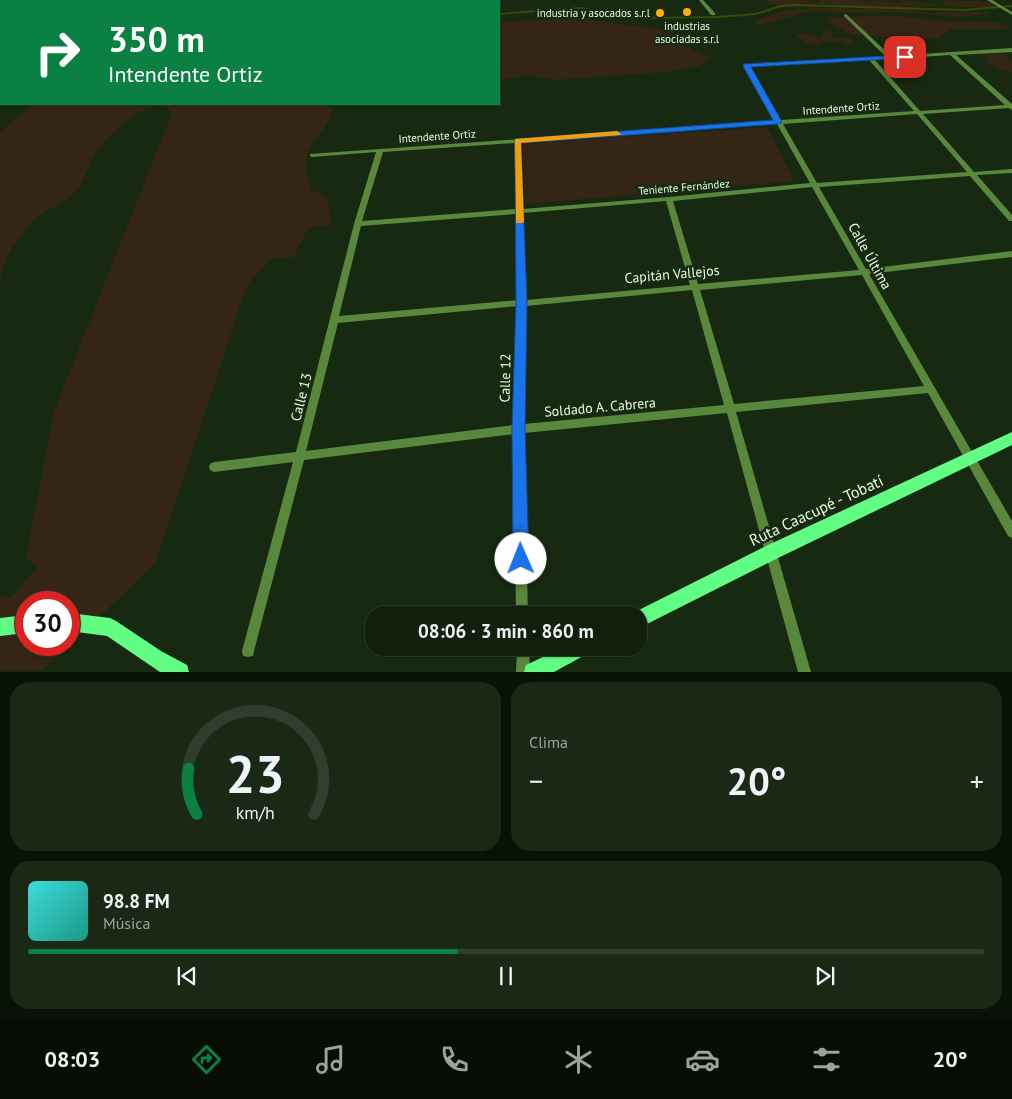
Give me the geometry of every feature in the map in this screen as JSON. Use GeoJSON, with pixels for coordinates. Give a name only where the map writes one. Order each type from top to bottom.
{"type":"FeatureCollection","features":[{"type":"Feature","properties":{"kind":"main road","name":"Ruta Caacupé - Tobatí"},"geometry":{"type":"LineString","coordinates":[[647,615],[772,552],[1012,438]]}},
{"type":"Feature","properties":{"kind":"main road"},"geometry":{"type":"LineString","coordinates":[[80,624],[110,628],[154,658],[180,672]]}},
{"type":"Feature","properties":{"kind":"main road"},"geometry":{"type":"LineString","coordinates":[[0,627],[15,625]]}},
{"type":"Feature","properties":{"kind":"main road"},"geometry":{"type":"LineString","coordinates":[[533,672],[566,656]]}},
{"type":"Feature","properties":{"kind":"street"},"geometry":{"type":"LineString","coordinates":[[701,0],[713,14]]}},
{"type":"Feature","properties":{"kind":"street"},"geometry":{"type":"LineString","coordinates":[[990,0],[1012,14]]}},
{"type":"Feature","properties":{"kind":"street"},"geometry":{"type":"LineString","coordinates":[[846,15],[890,58]]}},
{"type":"Feature","properties":{"kind":"street"},"geometry":{"type":"LineString","coordinates":[[871,59],[1012,50]]}},
{"type":"Feature","properties":{"kind":"street"},"geometry":{"type":"LineString","coordinates":[[952,54],[1011,107]]}},
{"type":"Feature","properties":{"kind":"street"},"geometry":{"type":"LineString","coordinates":[[871,59],[970,174],[1012,219]]}},
{"type":"Feature","properties":{"kind":"street","name":"Calle Última"},"geometry":{"type":"LineString","coordinates":[[871,59],[747,66],[862,272],[970,459]]}},
{"type":"Feature","properties":{"kind":"street","name":"Intendente Ortiz"},"geometry":{"type":"LineString","coordinates":[[312,155],[1011,107]]}},
{"type":"Feature","properties":{"kind":"street","name":"Calle 12"},"geometry":{"type":"LineString","coordinates":[[517,141],[522,303],[519,429],[522,606]]}},
{"type":"Feature","properties":{"kind":"street","name":"Calle 13"},"geometry":{"type":"LineString","coordinates":[[248,651],[300,456],[358,224],[380,150]]}},
{"type":"Feature","properties":{"kind":"street","name":"Teniente Fernández"},"geometry":{"type":"LineString","coordinates":[[358,224],[669,199],[814,184],[1012,171]]}},
{"type":"Feature","properties":{"kind":"street"},"geometry":{"type":"LineString","coordinates":[[669,199],[693,286],[731,409],[805,672]]}},
{"type":"Feature","properties":{"kind":"street","name":"Capitán Vallejos"},"geometry":{"type":"LineString","coordinates":[[334,320],[862,272],[1012,254]]}},
{"type":"Feature","properties":{"kind":"street","name":"Soldado A. Cabrera"},"geometry":{"type":"LineString","coordinates":[[214,467],[519,429],[929,389]]}},
{"type":"Feature","properties":{"kind":"street"},"geometry":{"type":"LineString","coordinates":[[970,459],[1012,532]]}},
{"type":"Feature","properties":{"kind":"street"},"geometry":{"type":"LineString","coordinates":[[994,501],[1012,518]]}},
{"type":"Feature","properties":{"kind":"street"},"geometry":{"type":"LineString","coordinates":[[523,656],[523,672]]}},
{"type":"Feature","properties":{"kind":"shaded area"},"geometry":{"type":"Polygon","coordinates":[[[766,0],[805,0],[817,4],[819,0],[873,2],[869,0],[902,3],[901,0],[937,6],[913,7],[905,4],[907,7],[903,9],[938,14],[942,12],[994,13],[961,17],[898,12],[839,13],[819,11],[802,13],[767,24],[755,24],[756,21],[771,15],[803,8],[885,8],[819,4],[820,6],[799,4],[787,7],[769,4],[766,0]]]}},
{"type":"Feature","properties":{"kind":"shaded area"},"geometry":{"type":"Polygon","coordinates":[[[946,0],[991,2],[994,5],[992,7],[956,7],[938,4],[946,0]]]}},
{"type":"Feature","properties":{"kind":"shaded area"},"geometry":{"type":"Polygon","coordinates":[[[900,16],[935,20],[990,22],[998,23],[1011,29],[952,29],[939,38],[919,40],[851,34],[834,26],[827,17],[900,16]]]}},
{"type":"Feature","properties":{"kind":"shaded area"},"geometry":{"type":"Polygon","coordinates":[[[578,18],[665,30],[681,44],[711,58],[699,66],[666,72],[553,80],[526,75],[500,81],[500,22],[578,18]]]}},
{"type":"Feature","properties":{"kind":"shaded area"},"geometry":{"type":"Polygon","coordinates":[[[825,31],[831,31],[835,35],[830,35],[831,38],[845,37],[852,39],[854,43],[844,45],[841,41],[823,41],[820,45],[812,44],[803,41],[796,34],[805,33],[822,38],[821,34],[825,31]]]}},
{"type":"Feature","properties":{"kind":"shaded area"},"geometry":{"type":"Polygon","coordinates":[[[998,53],[1006,56],[1012,62],[1012,72],[987,63],[988,59],[980,54],[998,53]]]}},
{"type":"Feature","properties":{"kind":"shaded area"},"geometry":{"type":"Polygon","coordinates":[[[31,105],[332,105],[330,118],[310,148],[306,164],[311,190],[328,198],[331,225],[308,228],[294,257],[272,259],[247,285],[155,564],[80,635],[80,591],[16,591],[38,567],[26,557],[54,411],[172,113],[164,107],[154,106],[143,110],[110,136],[96,152],[77,190],[67,199],[33,221],[11,250],[3,267],[0,281],[0,133],[31,105]]]}},
{"type":"Feature","properties":{"kind":"shaded area"},"geometry":{"type":"Polygon","coordinates":[[[767,127],[794,181],[525,204],[522,144],[767,127]]]}},
{"type":"Feature","properties":{"kind":"shaded area"},"geometry":{"type":"Polygon","coordinates":[[[15,592],[15,656],[58,656],[42,671],[0,671],[0,596],[10,598],[15,592]]]}},
{"type":"Feature","properties":{"kind":"waterway"},"geometry":{"type":"LineString","coordinates":[[500,14],[580,8],[635,18],[718,17],[756,14],[781,6],[794,5],[963,10],[1012,6]]}},
{"type":"Feature","properties":{"kind":"slow traffic"},"geometry":{"type":"LineString","coordinates":[[519,221],[517,141],[617,134]]}},
{"type":"Feature","properties":{"kind":"place","name":"industrias asociadas s.r.l"},"geometry":{"type":"Point","coordinates":[687,12]}},
{"type":"Feature","properties":{"kind":"place","name":"industria y asocados s.r.l"},"geometry":{"type":"Point","coordinates":[660,13]}},
{"type":"Feature","properties":{"kind":"route"},"geometry":{"type":"LineString","coordinates":[[521,559],[519,429],[522,303],[517,141],[778,122],[747,66],[905,57]]}}]}
